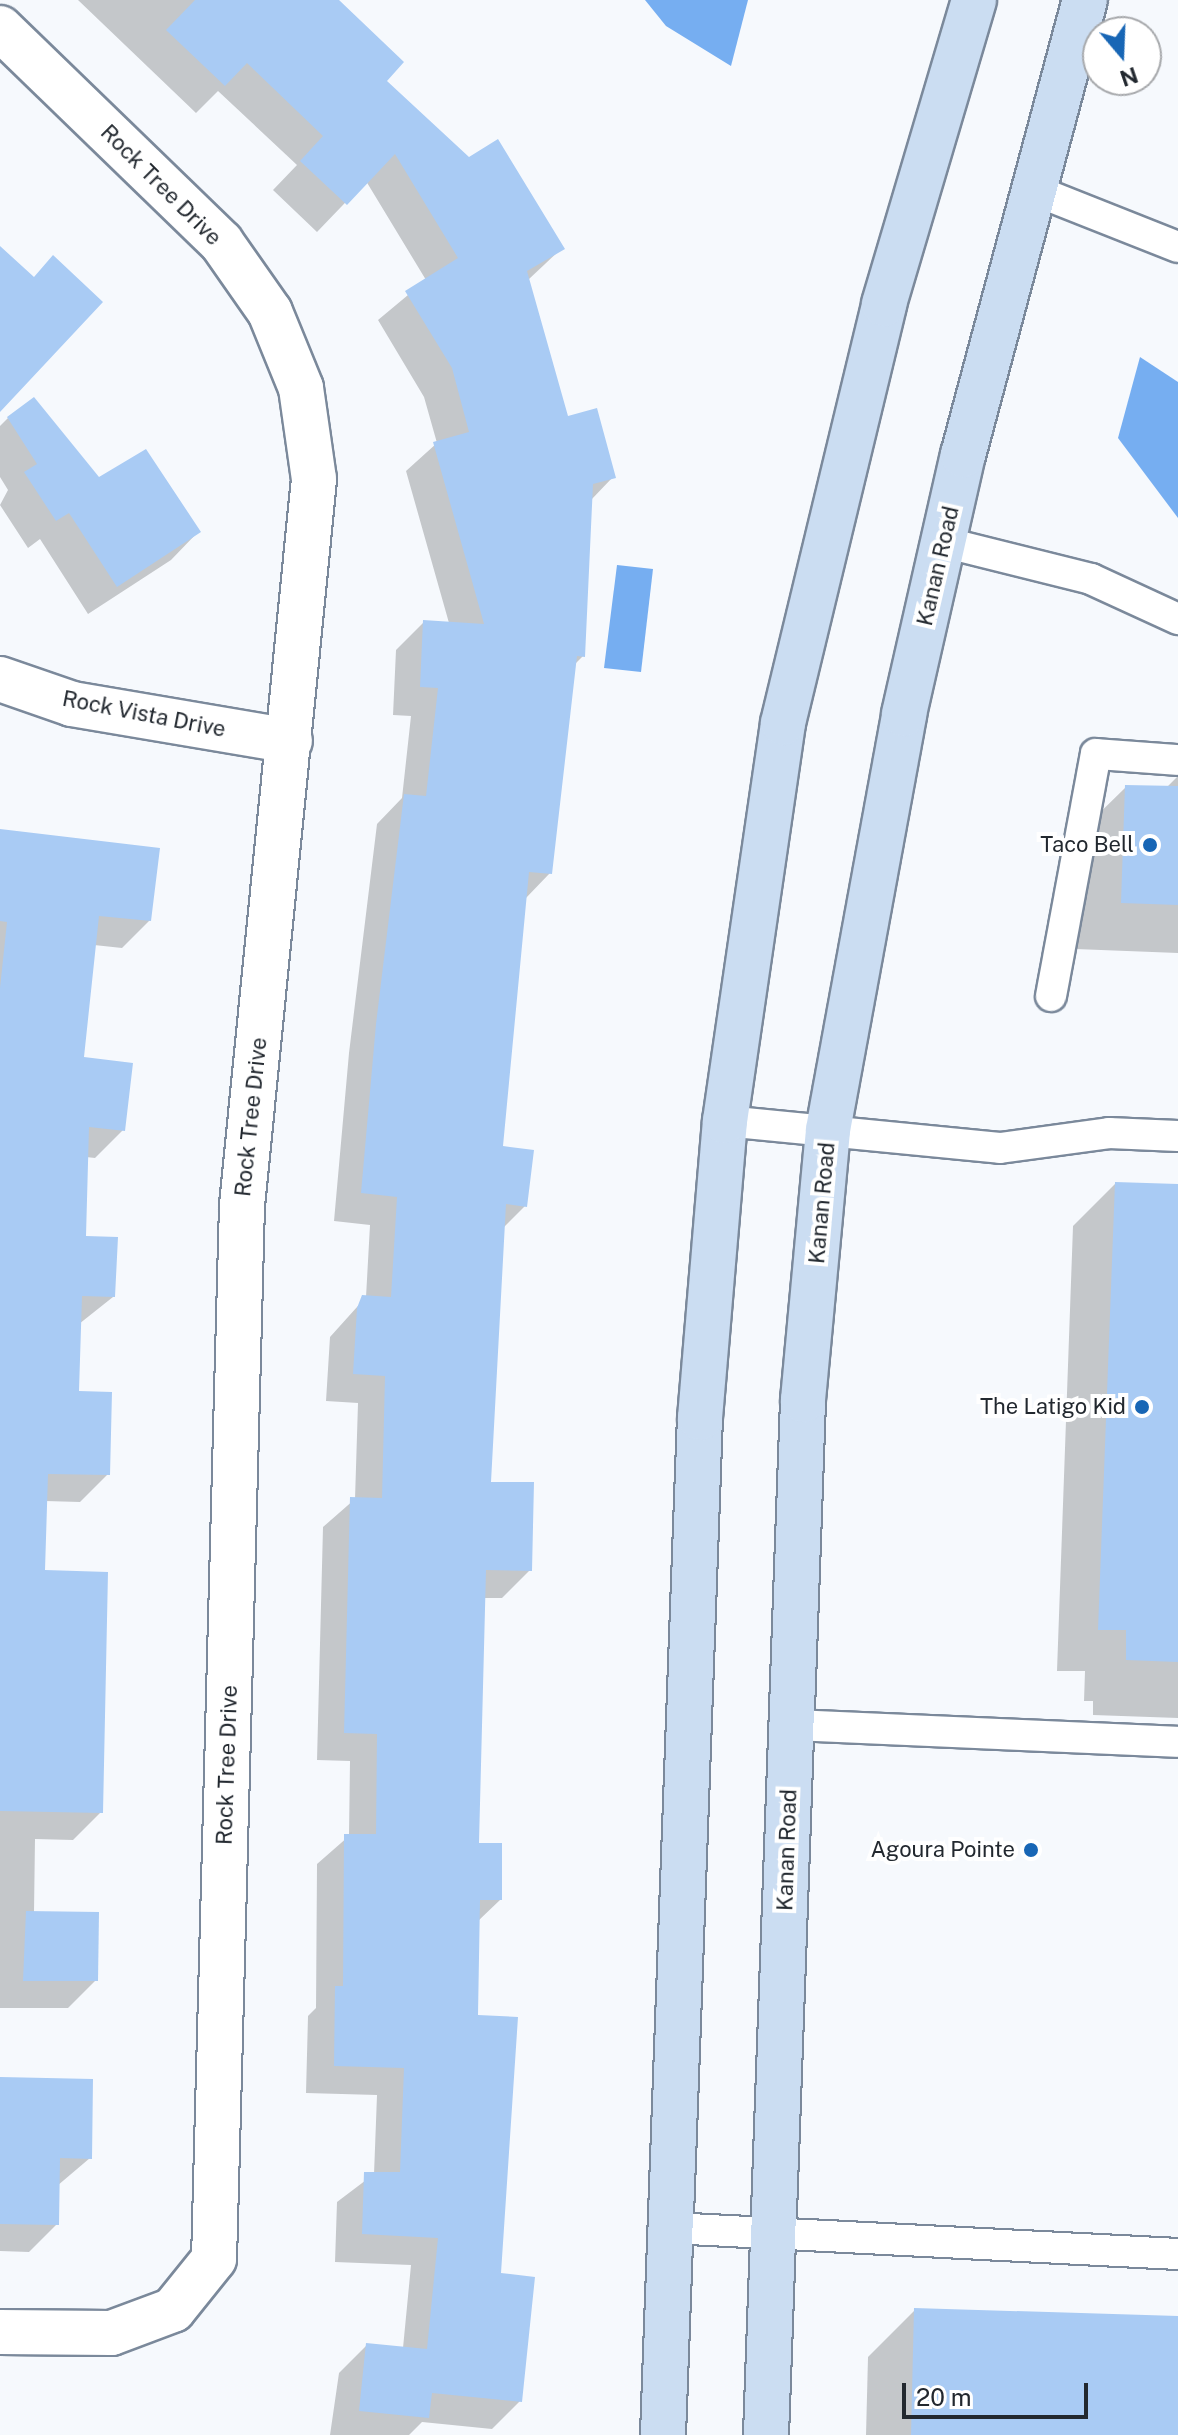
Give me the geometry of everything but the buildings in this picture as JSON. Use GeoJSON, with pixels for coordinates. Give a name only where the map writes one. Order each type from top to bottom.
{"type":"FeatureCollection","features":[{"type":"Feature","properties":{"kind":"main road"},"geometry":{"type":"LineString","coordinates":[[663,2435],[700,1418],[725,1121],[783,723],[884,304],[974,0]]}},
{"type":"Feature","properties":{"kind":"main road","name":"Kanan Road"},"geometry":{"type":"LineString","coordinates":[[766,2435],[803,1400],[828,1130],[943,542],[1085,0]]}},
{"type":"Feature","properties":{"kind":"street","name":"Rock Tree Drive"},"geometry":{"type":"LineString","coordinates":[[0,28],[221,242],[270,312],[301,388],[314,479],[242,1205],[214,2259],[173,2310],[111,2333],[0,2332]]}},
{"type":"Feature","properties":{"kind":"street","name":"Rock Vista Drive"},"geometry":{"type":"LineString","coordinates":[[0,679],[72,704],[290,741]]}},
{"type":"Feature","properties":{"kind":"lane"},"geometry":{"type":"LineString","coordinates":[[1034,190],[1178,247]]}},
{"type":"Feature","properties":{"kind":"lane"},"geometry":{"type":"LineString","coordinates":[[943,542],[1091,579],[1178,619]]}},
{"type":"Feature","properties":{"kind":"lane"},"geometry":{"type":"LineString","coordinates":[[1051,996],[1096,754],[1178,760]]}},
{"type":"Feature","properties":{"kind":"lane"},"geometry":{"type":"LineString","coordinates":[[725,1121],[1000,1148],[1109,1133],[1178,1136]]}},
{"type":"Feature","properties":{"kind":"lane"},"geometry":{"type":"LineString","coordinates":[[791,1725],[1178,1742]]}},
{"type":"Feature","properties":{"kind":"lane"},"geometry":{"type":"LineString","coordinates":[[670,2228],[772,2239],[1178,2254]]}},
{"type":"Feature","properties":{"kind":"water"},"geometry":{"type":"Polygon","coordinates":[[[645,0],[748,0],[731,66],[666,26],[645,0]]]}},
{"type":"Feature","properties":{"kind":"water"},"geometry":{"type":"Polygon","coordinates":[[[1140,357],[1178,382],[1178,518],[1118,438],[1140,357]]]}},
{"type":"Feature","properties":{"kind":"water"},"geometry":{"type":"Polygon","coordinates":[[[617,565],[653,569],[641,672],[604,668],[617,565]]]}},
{"type":"Feature","properties":{"kind":"place","name":"Taco Bell"},"geometry":{"type":"Point","coordinates":[1150,845]}},
{"type":"Feature","properties":{"kind":"place","name":"The Latigo Kid"},"geometry":{"type":"Point","coordinates":[1142,1407]}},
{"type":"Feature","properties":{"kind":"place","name":"Agoura Pointe"},"geometry":{"type":"Point","coordinates":[1031,1850]}}]}
